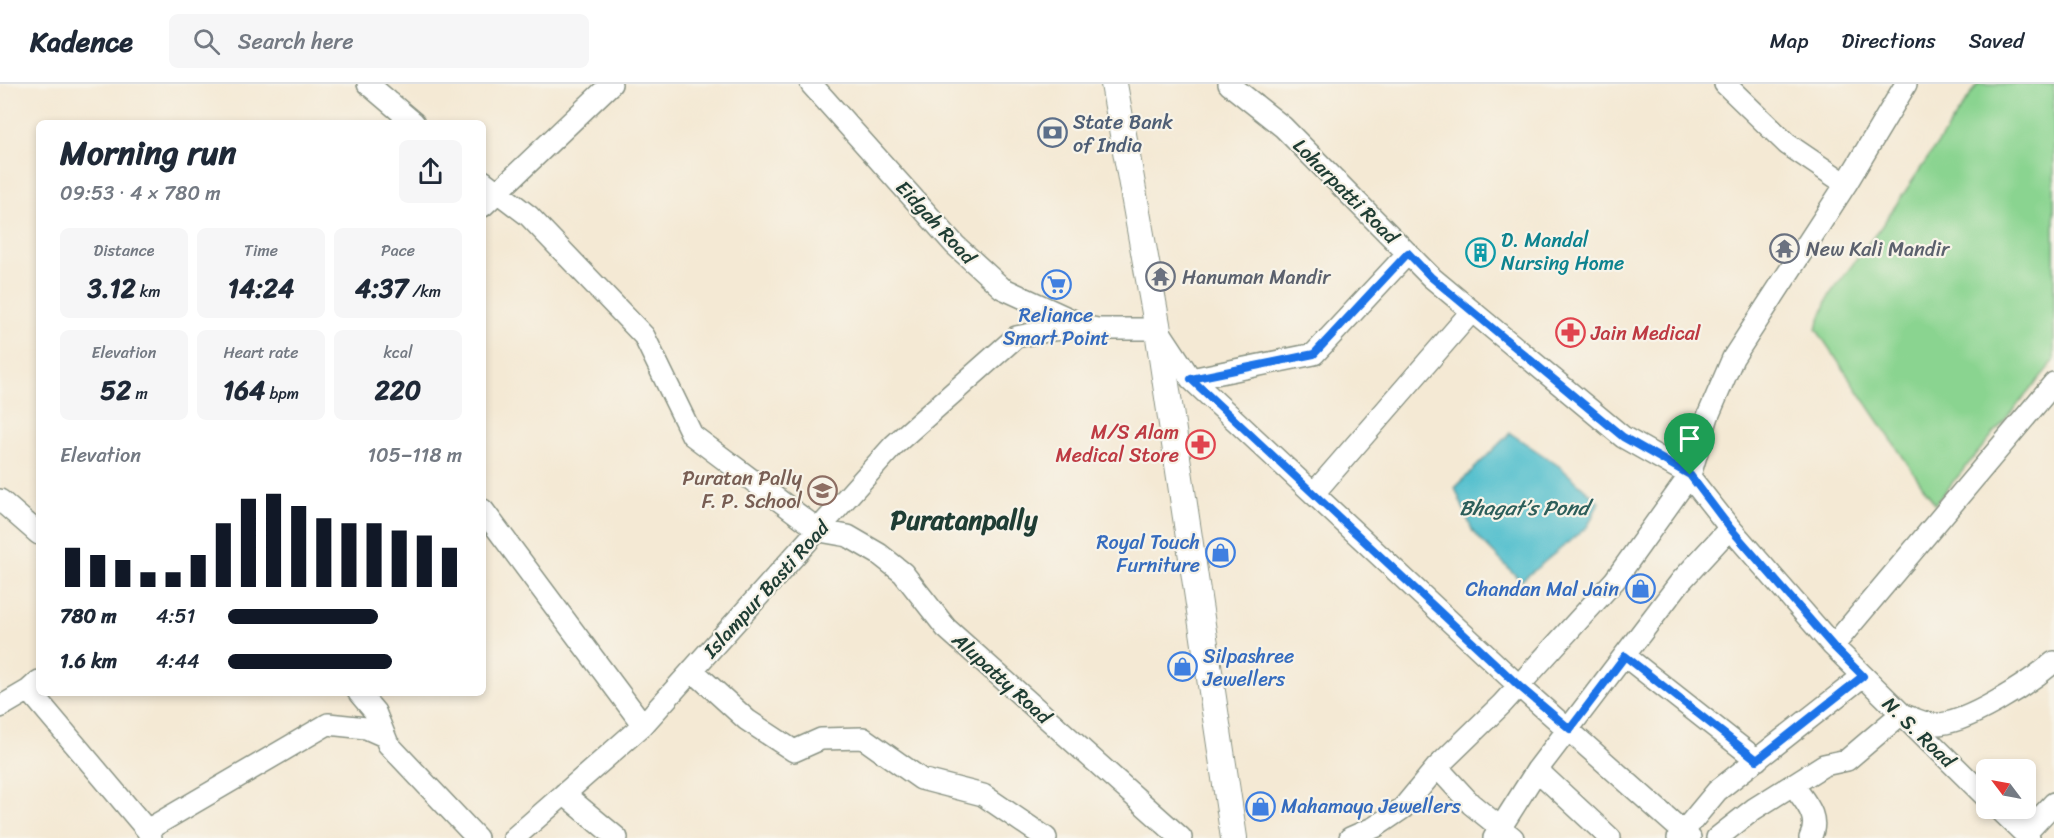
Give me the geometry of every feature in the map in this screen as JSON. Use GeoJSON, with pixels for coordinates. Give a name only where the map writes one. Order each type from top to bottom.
{"type":"FeatureCollection","features":[{"type":"Feature","properties":{"kind":"main road"},"geometry":{"type":"LineString","coordinates":[[1114,84],[1158,329],[1234,838]]}},
{"type":"Feature","properties":{"kind":"street"},"geometry":{"type":"LineString","coordinates":[[368,84],[410,120]]}},
{"type":"Feature","properties":{"kind":"street"},"geometry":{"type":"LineString","coordinates":[[611,84],[487,193],[529,216],[644,336],[692,435],[820,531]]}},
{"type":"Feature","properties":{"kind":"street","name":"Eidgah Road"},"geometry":{"type":"LineString","coordinates":[[811,84],[955,245],[1002,288],[1087,327]]}},
{"type":"Feature","properties":{"kind":"street","name":"Loharpatti Road"},"geometry":{"type":"LineString","coordinates":[[1229,84],[1283,127],[1408,253],[1472,311],[1623,437],[1689,475]]}},
{"type":"Feature","properties":{"kind":"street"},"geometry":{"type":"LineString","coordinates":[[1725,84],[1787,144],[1846,184]]}},
{"type":"Feature","properties":{"kind":"street"},"geometry":{"type":"LineString","coordinates":[[1350,838],[1375,827],[1403,808],[1437,767],[1519,686],[1615,580],[1689,475],[1708,416],[1733,358],[1846,184],[1906,84]]}},
{"type":"Feature","properties":{"kind":"street"},"geometry":{"type":"LineString","coordinates":[[1191,379],[1314,354],[1408,253]]}},
{"type":"Feature","properties":{"kind":"street"},"geometry":{"type":"LineString","coordinates":[[1314,493],[1472,311]]}},
{"type":"Feature","properties":{"kind":"street"},"geometry":{"type":"LineString","coordinates":[[1087,327],[1158,329],[1191,379],[1519,686],[1570,729],[1684,836],[1717,791],[1863,676]]}},
{"type":"Feature","properties":{"kind":"street","name":"Islampur Basti Road"},"geometry":{"type":"LineString","coordinates":[[514,838],[643,725],[820,531],[894,445],[1016,337],[1052,330],[1087,327]]}},
{"type":"Feature","properties":{"kind":"street"},"geometry":{"type":"LineString","coordinates":[[1833,646],[2054,383]]}},
{"type":"Feature","properties":{"kind":"street","name":"N. S. Road"},"geometry":{"type":"LineString","coordinates":[[1689,475],[1730,528],[1833,646],[1976,787]]}},
{"type":"Feature","properties":{"kind":"street"},"geometry":{"type":"LineString","coordinates":[[0,500],[36,531]]}},
{"type":"Feature","properties":{"kind":"street"},"geometry":{"type":"LineString","coordinates":[[486,514],[643,725]]}},
{"type":"Feature","properties":{"kind":"street"},"geometry":{"type":"LineString","coordinates":[[1437,767],[1502,835],[1537,770],[1681,580],[1730,528]]}},
{"type":"Feature","properties":{"kind":"street","name":"Alupatty Road"},"geometry":{"type":"LineString","coordinates":[[820,531],[848,536],[879,554],[903,573],[946,628],[1181,838]]}},
{"type":"Feature","properties":{"kind":"street"},"geometry":{"type":"LineString","coordinates":[[1625,656],[1757,760]]}},
{"type":"Feature","properties":{"kind":"street"},"geometry":{"type":"LineString","coordinates":[[1717,838],[1754,809],[1824,765],[1846,760],[1901,714],[1932,724],[1956,721],[2028,684],[2054,662]]}},
{"type":"Feature","properties":{"kind":"street"},"geometry":{"type":"LineString","coordinates":[[692,670],[747,720],[794,751],[821,739],[863,738],[921,779],[983,795],[1046,838]]}},
{"type":"Feature","properties":{"kind":"street"},"geometry":{"type":"LineString","coordinates":[[0,707],[34,685]]}},
{"type":"Feature","properties":{"kind":"street"},"geometry":{"type":"LineString","coordinates":[[42,696],[149,834],[328,724],[366,728],[384,736]]}},
{"type":"Feature","properties":{"kind":"street"},"geometry":{"type":"LineString","coordinates":[[362,696],[375,712],[388,744],[477,838]]}},
{"type":"Feature","properties":{"kind":"street"},"geometry":{"type":"LineString","coordinates":[[1537,770],[1610,838]]}},
{"type":"Feature","properties":{"kind":"street"},"geometry":{"type":"LineString","coordinates":[[1793,784],[1815,817],[1815,829],[1810,838]]}},
{"type":"Feature","properties":{"kind":"street"},"geometry":{"type":"LineString","coordinates":[[564,794],[617,838]]}},
{"type":"Feature","properties":{"kind":"street"},"geometry":{"type":"LineString","coordinates":[[2007,819],[2019,834],[2054,803]]}},
{"type":"Feature","properties":{"kind":"green space"},"geometry":{"type":"Polygon","coordinates":[[[1978,84],[2054,84],[2054,361],[1935,504],[1816,329],[1830,294],[1881,227],[1978,84]]]}},
{"type":"Feature","properties":{"kind":"water","name":"Bhagat’s Pond"},"geometry":{"type":"Polygon","coordinates":[[[1510,433],[1559,466],[1599,502],[1588,526],[1521,581],[1473,532],[1455,488],[1510,433]]]}},
{"type":"Feature","properties":{"kind":"place","name":"State Bank of India"},"geometry":{"type":"Point","coordinates":[1052,133]}},
{"type":"Feature","properties":{"kind":"place","name":"New Kali Mandir"},"geometry":{"type":"Point","coordinates":[1785,249]}},
{"type":"Feature","properties":{"kind":"place","name":"D. Mandal Nursing Home"},"geometry":{"type":"Point","coordinates":[1480,252]}},
{"type":"Feature","properties":{"kind":"place","name":"Hanuman Mandir"},"geometry":{"type":"Point","coordinates":[1161,277]}},
{"type":"Feature","properties":{"kind":"place","name":"Reliance Smart Point"},"geometry":{"type":"Point","coordinates":[1056,284]}},
{"type":"Feature","properties":{"kind":"place","name":"Jain Medical"},"geometry":{"type":"Point","coordinates":[1570,333]}},
{"type":"Feature","properties":{"kind":"place","name":"M/S Alam Medical Store"},"geometry":{"type":"Point","coordinates":[1200,444]}},
{"type":"Feature","properties":{"kind":"place","name":"Puratan Pally F. P. School"},"geometry":{"type":"Point","coordinates":[823,490]}},
{"type":"Feature","properties":{"kind":"place","name":"Royal Touch Furniture"},"geometry":{"type":"Point","coordinates":[1221,553]}},
{"type":"Feature","properties":{"kind":"place","name":"Chandan Mal Jain"},"geometry":{"type":"Point","coordinates":[1640,589]}},
{"type":"Feature","properties":{"kind":"place","name":"Silpashree Jewellers"},"geometry":{"type":"Point","coordinates":[1182,667]}},
{"type":"Feature","properties":{"kind":"place","name":"Mahamaya Jewellers"},"geometry":{"type":"Point","coordinates":[1260,806]}},
{"type":"Feature","properties":{"kind":"district","name":"Puratanpally"},"geometry":{"type":"Point","coordinates":[964,520]}},
{"type":"Feature","properties":{"kind":"route"},"geometry":{"type":"LineString","coordinates":[[1408,253],[1431,277],[1623,437],[1690,475],[1730,528],[1833,646],[1863,676],[1757,760],[1625,656],[1570,729],[1519,686],[1191,379],[1314,354],[1408,253]]}}]}
